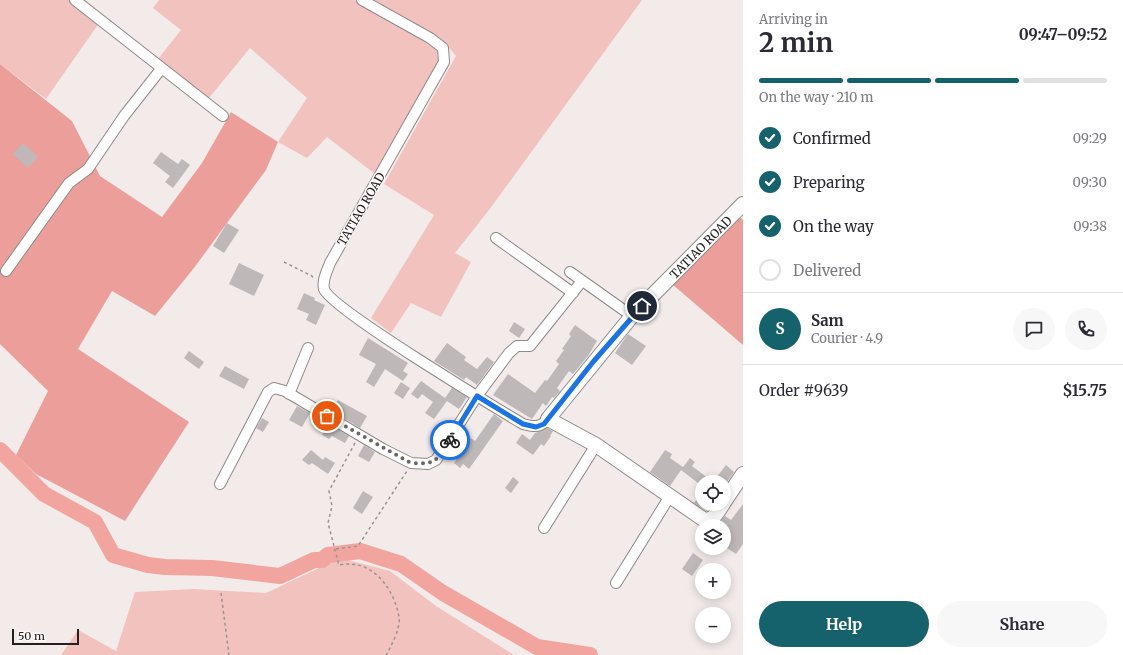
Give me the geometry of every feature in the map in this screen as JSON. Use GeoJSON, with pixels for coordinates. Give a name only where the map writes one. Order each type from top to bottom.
{"type":"FeatureCollection","features":[{"type":"Feature","properties":{"kind":"street"},"geometry":{"type":"LineString","coordinates":[[75,0],[223,116]]}},
{"type":"Feature","properties":{"kind":"street","name":"TATIAO ROAD"},"geometry":{"type":"LineString","coordinates":[[362,0],[430,38],[443,48],[444,62],[330,263],[324,276],[324,290],[340,306],[477,396],[523,424],[536,427],[544,424],[632,316],[743,204]]}},
{"type":"Feature","properties":{"kind":"street"},"geometry":{"type":"LineString","coordinates":[[6,271],[69,182],[88,169],[124,116],[161,68]]}},
{"type":"Feature","properties":{"kind":"street"},"geometry":{"type":"LineString","coordinates":[[496,238],[573,293]]}},
{"type":"Feature","properties":{"kind":"street"},"geometry":{"type":"LineString","coordinates":[[570,272],[632,316]]}},
{"type":"Feature","properties":{"kind":"street"},"geometry":{"type":"LineString","coordinates":[[220,484],[268,392],[274,388],[289,394],[359,435],[411,463],[428,464],[436,460],[477,396],[509,353],[517,346],[530,346],[582,280]]}},
{"type":"Feature","properties":{"kind":"street"},"geometry":{"type":"LineString","coordinates":[[289,394],[308,348]]}},
{"type":"Feature","properties":{"kind":"street"},"geometry":{"type":"LineString","coordinates":[[548,418],[596,445],[703,519],[708,520],[713,518],[718,511]]}},
{"type":"Feature","properties":{"kind":"street"},"geometry":{"type":"LineString","coordinates":[[544,528],[596,445]]}},
{"type":"Feature","properties":{"kind":"street"},"geometry":{"type":"LineString","coordinates":[[731,491],[743,474]]}},
{"type":"Feature","properties":{"kind":"street"},"geometry":{"type":"LineString","coordinates":[[616,583],[670,496]]}},
{"type":"Feature","properties":{"kind":"path"},"geometry":{"type":"LineString","coordinates":[[284,262],[312,276],[315,283],[324,290]]}},
{"type":"Feature","properties":{"kind":"path"},"geometry":{"type":"LineString","coordinates":[[359,435],[329,491],[332,506],[328,523],[339,565],[345,564],[370,568],[390,589],[400,619],[392,644],[386,655]]}},
{"type":"Feature","properties":{"kind":"path"},"geometry":{"type":"LineString","coordinates":[[336,550],[358,546],[411,463]]}},
{"type":"Feature","properties":{"kind":"path"},"geometry":{"type":"LineString","coordinates":[[221,593],[229,655]]}},
{"type":"Feature","properties":{"kind":"shaded area"},"geometry":{"type":"Polygon","coordinates":[[[0,0],[83,0],[104,16],[46,99],[0,64],[0,0]]]}},
{"type":"Feature","properties":{"kind":"shaded area"},"geometry":{"type":"Polygon","coordinates":[[[159,0],[354,0],[429,42],[437,51],[439,61],[375,174],[327,137],[307,158],[278,142],[307,98],[250,48],[209,98],[158,59],[181,30],[153,8],[159,0]]]}},
{"type":"Feature","properties":{"kind":"shaded area"},"geometry":{"type":"Polygon","coordinates":[[[370,0],[642,0],[489,210],[455,253],[471,262],[441,317],[411,303],[391,333],[371,318],[434,215],[384,184],[456,56],[446,44],[370,0]]]}},
{"type":"Feature","properties":{"kind":"shaded area"},"geometry":{"type":"Polygon","coordinates":[[[0,64],[72,121],[100,176],[162,217],[202,163],[231,112],[278,142],[266,170],[194,268],[155,316],[112,291],[78,349],[189,422],[125,521],[36,474],[16,455],[48,391],[0,344],[0,64]]]}},
{"type":"Feature","properties":{"kind":"shaded area"},"geometry":{"type":"Polygon","coordinates":[[[739,216],[743,220],[743,345],[672,284],[739,216]]]}},
{"type":"Feature","properties":{"kind":"shaded area"},"geometry":{"type":"Polygon","coordinates":[[[340,558],[390,571],[436,606],[514,655],[61,655],[78,630],[116,651],[135,592],[193,589],[266,593],[340,558]]]}},
{"type":"Feature","properties":{"kind":"building"},"geometry":{"type":"Polygon","coordinates":[[[23,143],[38,157],[28,168],[13,154],[23,143]]]}},
{"type":"Feature","properties":{"kind":"building"},"geometry":{"type":"Polygon","coordinates":[[[161,152],[178,164],[182,159],[190,165],[173,188],[165,182],[170,176],[153,163],[161,152]]]}},
{"type":"Feature","properties":{"kind":"building"},"geometry":{"type":"Polygon","coordinates":[[[227,223],[239,230],[224,253],[213,246],[227,223]]]}},
{"type":"Feature","properties":{"kind":"building"},"geometry":{"type":"Polygon","coordinates":[[[239,263],[264,275],[254,296],[229,284],[239,263]]]}},
{"type":"Feature","properties":{"kind":"building"},"geometry":{"type":"Polygon","coordinates":[[[304,293],[325,305],[316,325],[306,320],[309,314],[297,309],[304,293]]]}},
{"type":"Feature","properties":{"kind":"building"},"geometry":{"type":"Polygon","coordinates":[[[514,322],[525,329],[519,338],[509,331],[514,322]]]}},
{"type":"Feature","properties":{"kind":"building"},"geometry":{"type":"Polygon","coordinates":[[[575,325],[597,341],[588,356],[573,374],[569,371],[557,388],[560,391],[554,398],[552,397],[546,406],[543,403],[532,419],[493,395],[508,374],[535,393],[545,380],[547,381],[559,364],[556,361],[564,350],[562,349],[571,336],[569,334],[575,325]]]}},
{"type":"Feature","properties":{"kind":"building"},"geometry":{"type":"Polygon","coordinates":[[[628,334],[646,346],[632,365],[615,353],[628,334]]]}},
{"type":"Feature","properties":{"kind":"building"},"geometry":{"type":"Polygon","coordinates":[[[368,338],[408,363],[403,371],[408,374],[403,381],[385,369],[374,387],[366,382],[376,364],[359,355],[368,338]]]}},
{"type":"Feature","properties":{"kind":"building"},"geometry":{"type":"Polygon","coordinates":[[[447,343],[466,357],[464,360],[477,369],[487,357],[494,362],[477,385],[466,377],[464,380],[434,361],[447,343]]]}},
{"type":"Feature","properties":{"kind":"building"},"geometry":{"type":"Polygon","coordinates":[[[189,351],[204,362],[199,369],[184,358],[189,351]]]}},
{"type":"Feature","properties":{"kind":"building"},"geometry":{"type":"Polygon","coordinates":[[[225,366],[249,379],[244,389],[219,376],[225,366]]]}},
{"type":"Feature","properties":{"kind":"building"},"geometry":{"type":"Polygon","coordinates":[[[421,381],[445,398],[452,388],[467,397],[459,409],[447,401],[434,419],[425,413],[433,402],[422,394],[418,399],[411,394],[421,381]]]}},
{"type":"Feature","properties":{"kind":"building"},"geometry":{"type":"Polygon","coordinates":[[[401,382],[410,388],[403,399],[394,393],[401,382]]]}},
{"type":"Feature","properties":{"kind":"building"},"geometry":{"type":"Polygon","coordinates":[[[338,400],[367,416],[360,428],[332,411],[338,400]]]}},
{"type":"Feature","properties":{"kind":"building"},"geometry":{"type":"Polygon","coordinates":[[[297,406],[310,413],[302,427],[289,420],[297,406]]]}},
{"type":"Feature","properties":{"kind":"building"},"geometry":{"type":"Polygon","coordinates":[[[494,414],[503,421],[469,469],[463,464],[460,468],[454,463],[471,438],[475,441],[494,414]]]}},
{"type":"Feature","properties":{"kind":"building"},"geometry":{"type":"Polygon","coordinates":[[[262,418],[269,422],[263,432],[256,428],[262,418]]]}},
{"type":"Feature","properties":{"kind":"building"},"geometry":{"type":"Polygon","coordinates":[[[329,424],[349,436],[345,443],[332,436],[329,439],[322,435],[329,424]]]}},
{"type":"Feature","properties":{"kind":"building"},"geometry":{"type":"Polygon","coordinates":[[[547,428],[553,431],[551,436],[544,446],[541,444],[533,455],[516,443],[522,434],[530,440],[535,433],[547,428]]]}},
{"type":"Feature","properties":{"kind":"building"},"geometry":{"type":"Polygon","coordinates":[[[364,445],[375,452],[369,462],[358,456],[364,445]]]}},
{"type":"Feature","properties":{"kind":"building"},"geometry":{"type":"Polygon","coordinates":[[[311,450],[323,460],[325,457],[335,463],[328,474],[312,463],[309,465],[302,460],[311,450]]]}},
{"type":"Feature","properties":{"kind":"building"},"geometry":{"type":"Polygon","coordinates":[[[665,450],[672,454],[670,458],[683,467],[690,458],[695,462],[692,466],[704,475],[695,475],[695,481],[681,470],[670,486],[650,472],[665,450]]]}},
{"type":"Feature","properties":{"kind":"building"},"geometry":{"type":"Polygon","coordinates":[[[726,465],[734,472],[731,476],[731,475],[718,475],[726,465]]]}},
{"type":"Feature","properties":{"kind":"building"},"geometry":{"type":"Polygon","coordinates":[[[513,477],[519,482],[511,493],[505,488],[513,477]]]}},
{"type":"Feature","properties":{"kind":"building"},"geometry":{"type":"Polygon","coordinates":[[[363,491],[373,497],[362,514],[353,508],[363,491]]]}},
{"type":"Feature","properties":{"kind":"building"},"geometry":{"type":"Polygon","coordinates":[[[743,504],[743,544],[736,554],[731,551],[731,520],[743,504]]]}},
{"type":"Feature","properties":{"kind":"building"},"geometry":{"type":"Polygon","coordinates":[[[725,516],[730,519],[722,519],[725,516]]]}},
{"type":"Feature","properties":{"kind":"building"},"geometry":{"type":"Polygon","coordinates":[[[693,553],[703,560],[701,563],[695,563],[695,572],[692,576],[682,569],[693,553]]]}},
{"type":"Feature","properties":{"kind":"waterway"},"geometry":{"type":"LineString","coordinates":[[0,450],[44,494],[95,522],[113,555],[148,565],[165,567],[212,568],[280,576],[314,560],[322,560],[328,555],[360,551],[401,564],[443,593],[537,647],[590,655]]}},
{"type":"Feature","properties":{"kind":"way so far"},"geometry":{"type":"LineString","coordinates":[[327,416],[383,449],[411,463],[428,464],[436,460],[450,440]]}},
{"type":"Feature","properties":{"kind":"route"},"geometry":{"type":"LineString","coordinates":[[450,440],[477,396],[523,424],[536,427],[544,424],[593,362],[642,306]]}}]}
